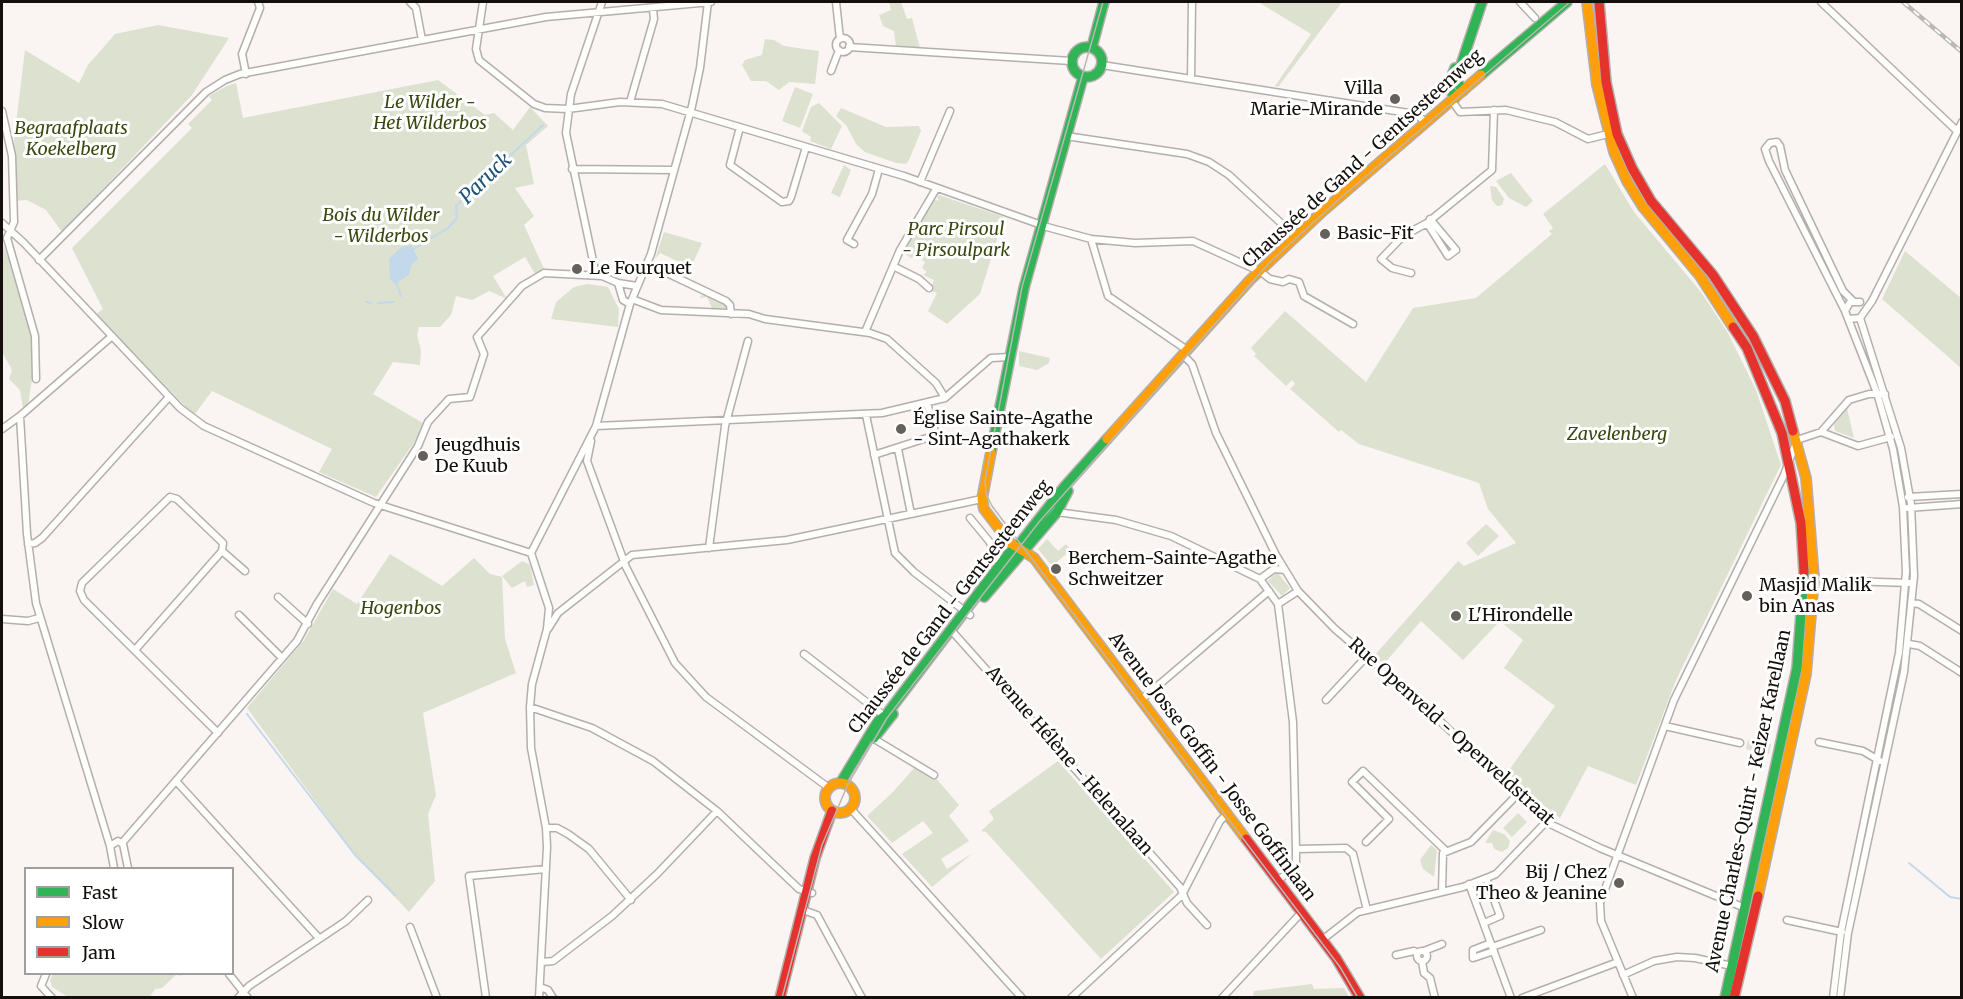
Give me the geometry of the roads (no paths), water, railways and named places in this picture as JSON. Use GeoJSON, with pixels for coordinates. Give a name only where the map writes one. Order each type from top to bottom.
{"type":"FeatureCollection","features":[{"type":"Feature","properties":{"kind":"main road"},"geometry":{"type":"LineString","coordinates":[[1092,47],[1104,2]]}},
{"type":"Feature","properties":{"kind":"main road"},"geometry":{"type":"LineString","coordinates":[[1463,91],[1456,80],[1482,2]]}},
{"type":"Feature","properties":{"kind":"main road","name":"Chaussée de Gand - Gentsesteenweg"},"geometry":{"type":"LineString","coordinates":[[844,783],[871,737],[1020,549],[1065,486],[1093,458],[1259,271],[1295,236],[1568,2]]}},
{"type":"Feature","properties":{"kind":"main road","name":"Avenue Charles-Quint - Keizer Karellaan"},"geometry":{"type":"LineString","coordinates":[[1587,2],[1597,85],[1608,134],[1627,181],[1643,207],[1700,276],[1733,324],[1767,390],[1789,459],[1804,555],[1802,628],[1797,668],[1725,998]]}},
{"type":"Feature","properties":{"kind":"main road","name":"Avenue Charles-Quint - Keizer Karellaan"},"geometry":{"type":"LineString","coordinates":[[1599,2],[1606,82],[1617,134],[1632,168],[1651,201],[1713,274],[1753,336],[1785,401],[1806,478],[1812,522],[1814,578],[1806,674],[1734,998]]}},
{"type":"Feature","properties":{"kind":"main road"},"geometry":{"type":"LineString","coordinates":[[1092,47],[1100,55],[1102,65],[1095,75],[1083,77],[1073,69],[1071,61],[1079,48],[1092,47]]}},
{"type":"Feature","properties":{"kind":"main road"},"geometry":{"type":"LineString","coordinates":[[1453,99],[1448,86],[1466,49]]}},
{"type":"Feature","properties":{"kind":"main road"},"geometry":{"type":"LineString","coordinates":[[1020,549],[1009,542],[990,516],[982,500],[1024,288],[1083,77]]}},
{"type":"Feature","properties":{"kind":"main road"},"geometry":{"type":"LineString","coordinates":[[1782,433],[1788,438],[1797,440]]}},
{"type":"Feature","properties":{"kind":"main road","name":"Chaussée de Gand - Gentsesteenweg"},"geometry":{"type":"LineString","coordinates":[[968,613],[1000,563],[1020,549],[1057,512],[1062,499],[1093,458]]}},
{"type":"Feature","properties":{"kind":"main road","name":"Avenue Josse Goffin - Josse Goffinlaan"},"geometry":{"type":"LineString","coordinates":[[1020,549],[1034,558],[1322,940],[1347,974],[1360,998]]}},
{"type":"Feature","properties":{"kind":"main road"},"geometry":{"type":"LineString","coordinates":[[844,783],[855,794],[855,803],[851,809],[835,812],[825,800],[829,788],[844,783]]}},
{"type":"Feature","properties":{"kind":"main road"},"geometry":{"type":"LineString","coordinates":[[780,998],[803,910],[835,812]]}},
{"type":"Feature","properties":{"kind":"street"},"geometry":{"type":"LineString","coordinates":[[246,74],[242,54],[260,8],[258,2]]}},
{"type":"Feature","properties":{"kind":"street"},"geometry":{"type":"LineString","coordinates":[[410,2],[416,8],[422,40]]}},
{"type":"Feature","properties":{"kind":"street"},"geometry":{"type":"LineString","coordinates":[[483,2],[476,49],[479,60],[534,104],[545,108],[568,109],[603,102],[662,105],[879,169],[1041,225],[1091,239],[1135,243],[1193,241],[1259,271],[1270,279],[1283,282],[1290,279],[1299,282],[1304,296],[1353,324]]}},
{"type":"Feature","properties":{"kind":"street"},"geometry":{"type":"LineString","coordinates":[[596,275],[566,141],[568,109],[602,2]]}},
{"type":"Feature","properties":{"kind":"street"},"geometry":{"type":"LineString","coordinates":[[39,260],[206,92],[225,80],[246,74],[546,17],[653,9],[709,2],[700,68],[689,112],[648,264],[631,302],[596,426],[531,553],[549,608],[547,629],[532,684],[530,707],[531,748],[546,828],[539,998]]}},
{"type":"Feature","properties":{"kind":"street"},"geometry":{"type":"LineString","coordinates":[[831,71],[839,50],[836,46],[840,39],[836,2]]}},
{"type":"Feature","properties":{"kind":"street"},"geometry":{"type":"LineString","coordinates":[[1191,79],[1192,2]]}},
{"type":"Feature","properties":{"kind":"street"},"geometry":{"type":"LineString","coordinates":[[1520,2],[1535,18]]}},
{"type":"Feature","properties":{"kind":"street"},"geometry":{"type":"LineString","coordinates":[[1821,2],[1957,131]]}},
{"type":"Feature","properties":{"kind":"street"},"geometry":{"type":"LineString","coordinates":[[630,102],[654,19],[653,9]]}},
{"type":"Feature","properties":{"kind":"street"},"geometry":{"type":"LineString","coordinates":[[840,39],[846,39],[849,47]]}},
{"type":"Feature","properties":{"kind":"street"},"geometry":{"type":"LineString","coordinates":[[839,50],[844,51],[849,47],[1071,61]]}},
{"type":"Feature","properties":{"kind":"street"},"geometry":{"type":"LineString","coordinates":[[1102,65],[1415,114],[1426,122]]}},
{"type":"Feature","properties":{"kind":"street"},"geometry":{"type":"LineString","coordinates":[[1453,99],[1460,112],[1494,110],[1539,117],[1588,139],[1608,134]]}},
{"type":"Feature","properties":{"kind":"street"},"geometry":{"type":"LineString","coordinates":[[1411,273],[1392,268],[1381,259],[1403,236],[1429,221],[1492,170],[1494,110]]}},
{"type":"Feature","properties":{"kind":"street"},"geometry":{"type":"LineString","coordinates":[[2,111],[12,156],[14,222],[7,238],[35,336],[36,379]]}},
{"type":"Feature","properties":{"kind":"street"},"geometry":{"type":"LineString","coordinates":[[920,182],[950,111]]}},
{"type":"Feature","properties":{"kind":"street"},"geometry":{"type":"LineString","coordinates":[[1849,319],[1862,316],[1962,122]]}},
{"type":"Feature","properties":{"kind":"street"},"geometry":{"type":"LineString","coordinates":[[740,127],[730,165],[782,202],[789,201],[791,197],[806,147]]}},
{"type":"Feature","properties":{"kind":"street"},"geometry":{"type":"LineString","coordinates":[[1066,136],[1187,154],[1209,162],[1229,175],[1295,236]]}},
{"type":"Feature","properties":{"kind":"street"},"geometry":{"type":"LineString","coordinates":[[1833,998],[1899,653],[1905,583],[1903,507],[1889,438],[1876,393],[1849,319],[1769,161],[1765,149],[1770,143],[1777,142],[1780,146],[1790,181],[1843,291],[1852,301],[1860,302],[1874,295]]}},
{"type":"Feature","properties":{"kind":"street"},"geometry":{"type":"LineString","coordinates":[[572,169],[673,170]]}},
{"type":"Feature","properties":{"kind":"street"},"geometry":{"type":"LineString","coordinates":[[854,244],[844,239],[872,194],[879,169]]}},
{"type":"Feature","properties":{"kind":"street"},"geometry":{"type":"LineString","coordinates":[[865,332],[895,267],[900,250],[936,189]]}},
{"type":"Feature","properties":{"kind":"street"},"geometry":{"type":"LineString","coordinates":[[1429,221],[1456,250],[1448,256],[1429,221]]}},
{"type":"Feature","properties":{"kind":"street"},"geometry":{"type":"LineString","coordinates":[[2,223],[169,397],[204,426],[380,505],[531,553]]}},
{"type":"Feature","properties":{"kind":"street"},"geometry":{"type":"LineString","coordinates":[[1091,239],[1108,296],[1185,353]]}},
{"type":"Feature","properties":{"kind":"street"},"geometry":{"type":"LineString","coordinates":[[648,264],[726,301],[730,305],[731,314]]}},
{"type":"Feature","properties":{"kind":"street"},"geometry":{"type":"LineString","coordinates":[[895,267],[919,279],[929,288]]}},
{"type":"Feature","properties":{"kind":"street"},"geometry":{"type":"LineString","coordinates":[[122,843],[282,658],[308,624],[317,604],[418,446],[428,422],[449,399],[470,397],[484,354],[477,337],[522,286],[544,273],[596,275],[618,283],[637,286]]}},
{"type":"Feature","properties":{"kind":"street"},"geometry":{"type":"LineString","coordinates":[[618,283],[623,300],[661,310],[756,315],[865,332],[887,339],[936,382],[945,398]]}},
{"type":"Feature","properties":{"kind":"street"},"geometry":{"type":"LineString","coordinates":[[1845,311],[1846,306],[1852,301]]}},
{"type":"Feature","properties":{"kind":"street"},"geometry":{"type":"LineString","coordinates":[[1840,998],[1844,932],[1885,762],[1909,644],[1913,583],[1911,507],[1897,434],[1862,316],[1860,302]]}},
{"type":"Feature","properties":{"kind":"street"},"geometry":{"type":"LineString","coordinates":[[2,429],[111,337]]}},
{"type":"Feature","properties":{"kind":"street"},"geometry":{"type":"LineString","coordinates":[[709,548],[726,421],[748,341]]}},
{"type":"Feature","properties":{"kind":"street","name":"Rue Openveld - Openveldstraat"},"geometry":{"type":"LineString","coordinates":[[1185,353],[1192,364],[1205,408],[1216,433],[1285,570],[1298,591],[1335,629],[1442,722],[1546,822],[1617,855],[1755,911]]}},
{"type":"Feature","properties":{"kind":"street"},"geometry":{"type":"LineString","coordinates":[[596,426],[866,415],[945,398],[991,358],[1010,357]]}},
{"type":"Feature","properties":{"kind":"street"},"geometry":{"type":"LineString","coordinates":[[1633,998],[1600,916],[1604,889],[1665,726],[1696,652],[1784,475],[1797,440],[1821,432],[1848,400],[1876,393],[1885,394]]}},
{"type":"Feature","properties":{"kind":"street"},"geometry":{"type":"LineString","coordinates":[[28,544],[42,538],[169,397]]}},
{"type":"Feature","properties":{"kind":"street"},"geometry":{"type":"LineString","coordinates":[[874,455],[936,435],[927,403]]}},
{"type":"Feature","properties":{"kind":"street"},"geometry":{"type":"LineString","coordinates":[[866,415],[895,553],[911,570],[968,613]]}},
{"type":"Feature","properties":{"kind":"street"},"geometry":{"type":"LineString","coordinates":[[20,416],[28,544],[39,618],[110,846],[114,867]]}},
{"type":"Feature","properties":{"kind":"street"},"geometry":{"type":"LineString","coordinates":[[1821,432],[1858,446],[1897,434]]}},
{"type":"Feature","properties":{"kind":"street"},"geometry":{"type":"LineString","coordinates":[[591,437],[587,461],[624,560],[664,645],[687,678],[706,697],[829,788]]}},
{"type":"Feature","properties":{"kind":"street"},"geometry":{"type":"LineString","coordinates":[[898,449],[911,514]]}},
{"type":"Feature","properties":{"kind":"street"},"geometry":{"type":"LineString","coordinates":[[578,459],[587,461]]}},
{"type":"Feature","properties":{"kind":"street"},"geometry":{"type":"LineString","coordinates":[[1902,499],[1962,494]]}},
{"type":"Feature","properties":{"kind":"street"},"geometry":{"type":"LineString","coordinates":[[135,650],[222,551],[223,543],[177,499],[170,497],[82,583],[80,591],[84,600],[218,733]]}},
{"type":"Feature","properties":{"kind":"street"},"geometry":{"type":"LineString","coordinates":[[547,629],[558,613],[632,555],[788,540],[982,500]]}},
{"type":"Feature","properties":{"kind":"street"},"geometry":{"type":"LineString","coordinates":[[1903,507],[1962,504]]}},
{"type":"Feature","properties":{"kind":"street"},"geometry":{"type":"LineString","coordinates":[[1057,512],[1116,520],[1171,536],[1260,579],[1278,604],[1293,722],[1296,867],[1277,881]]}},
{"type":"Feature","properties":{"kind":"street"},"geometry":{"type":"LineString","coordinates":[[970,518],[988,541],[1000,563]]}},
{"type":"Feature","properties":{"kind":"street"},"geometry":{"type":"LineString","coordinates":[[222,551],[245,571]]}},
{"type":"Feature","properties":{"kind":"street"},"geometry":{"type":"LineString","coordinates":[[1260,579],[1274,569],[1285,570]]}},
{"type":"Feature","properties":{"kind":"street"},"geometry":{"type":"LineString","coordinates":[[1848,581],[1913,583]]}},
{"type":"Feature","properties":{"kind":"street"},"geometry":{"type":"LineString","coordinates":[[1141,700],[1269,591]]}},
{"type":"Feature","properties":{"kind":"street"},"geometry":{"type":"LineString","coordinates":[[1278,604],[1298,591]]}},
{"type":"Feature","properties":{"kind":"street"},"geometry":{"type":"LineString","coordinates":[[278,597],[308,624]]}},
{"type":"Feature","properties":{"kind":"street"},"geometry":{"type":"LineString","coordinates":[[1912,603],[1919,604],[1962,631]]}},
{"type":"Feature","properties":{"kind":"street"},"geometry":{"type":"LineString","coordinates":[[549,608],[558,613]]}},
{"type":"Feature","properties":{"kind":"street"},"geometry":{"type":"LineString","coordinates":[[239,615],[282,658]]}},
{"type":"Feature","properties":{"kind":"street"},"geometry":{"type":"LineString","coordinates":[[2,619],[28,621],[39,618]]}},
{"type":"Feature","properties":{"kind":"street","name":"Avenue Hélène - Helenalaan"},"geometry":{"type":"LineString","coordinates":[[953,632],[1180,886],[1182,895],[1207,925]]}},
{"type":"Feature","properties":{"kind":"street"},"geometry":{"type":"LineString","coordinates":[[1909,644],[1920,646],[1962,673]]}},
{"type":"Feature","properties":{"kind":"street"},"geometry":{"type":"LineString","coordinates":[[804,654],[887,718]]}},
{"type":"Feature","properties":{"kind":"street"},"geometry":{"type":"LineString","coordinates":[[1326,700],[1367,656]]}},
{"type":"Feature","properties":{"kind":"street"},"geometry":{"type":"LineString","coordinates":[[530,707],[592,728],[623,744],[670,774],[717,811],[799,889],[809,892]]}},
{"type":"Feature","properties":{"kind":"street"},"geometry":{"type":"LineString","coordinates":[[1665,726],[1740,743]]}},
{"type":"Feature","properties":{"kind":"street"},"geometry":{"type":"LineString","coordinates":[[871,737],[934,776]]}},
{"type":"Feature","properties":{"kind":"street"},"geometry":{"type":"LineString","coordinates":[[1819,742],[1863,751],[1877,761],[1885,762]]}},
{"type":"Feature","properties":{"kind":"street"},"geometry":{"type":"LineString","coordinates":[[1366,842],[1389,819],[1352,782],[1363,771],[1446,851]]}},
{"type":"Feature","properties":{"kind":"street"},"geometry":{"type":"LineString","coordinates":[[176,781],[318,938]]}},
{"type":"Feature","properties":{"kind":"street"},"geometry":{"type":"LineString","coordinates":[[1442,892],[1442,858],[1446,851],[1471,842],[1517,795]]}},
{"type":"Feature","properties":{"kind":"street"},"geometry":{"type":"LineString","coordinates":[[851,809],[1022,998]]}},
{"type":"Feature","properties":{"kind":"street"},"geometry":{"type":"LineString","coordinates":[[542,962],[553,961],[631,900],[717,811]]}},
{"type":"Feature","properties":{"kind":"street"},"geometry":{"type":"LineString","coordinates":[[1071,998],[1182,895],[1220,821],[1227,814]]}},
{"type":"Feature","properties":{"kind":"street"},"geometry":{"type":"LineString","coordinates":[[1322,940],[1358,912],[1442,892],[1496,874],[1546,822]]}},
{"type":"Feature","properties":{"kind":"street"},"geometry":{"type":"LineString","coordinates":[[546,828],[557,828],[589,849],[631,900]]}},
{"type":"Feature","properties":{"kind":"street"},"geometry":{"type":"LineString","coordinates":[[110,846],[115,842],[122,843]]}},
{"type":"Feature","properties":{"kind":"street"},"geometry":{"type":"LineString","coordinates":[[122,843],[128,867]]}},
{"type":"Feature","properties":{"kind":"street"},"geometry":{"type":"LineString","coordinates":[[1296,849],[1346,848],[1350,850],[1366,910]]}},
{"type":"Feature","properties":{"kind":"street"},"geometry":{"type":"LineString","coordinates":[[486,998],[469,876],[546,869]]}},
{"type":"Feature","properties":{"kind":"street"},"geometry":{"type":"LineString","coordinates":[[1484,923],[1500,916],[1486,878]]}},
{"type":"Feature","properties":{"kind":"street"},"geometry":{"type":"LineString","coordinates":[[1469,884],[1511,998]]}},
{"type":"Feature","properties":{"kind":"street"},"geometry":{"type":"LineString","coordinates":[[238,998],[318,938],[346,921],[368,900]]}},
{"type":"Feature","properties":{"kind":"street"},"geometry":{"type":"LineString","coordinates":[[803,910],[817,915],[862,998]]}},
{"type":"Feature","properties":{"kind":"street"},"geometry":{"type":"LineString","coordinates":[[1222,998],[1301,913]]}},
{"type":"Feature","properties":{"kind":"street"},"geometry":{"type":"LineString","coordinates":[[1787,920],[1844,932]]}},
{"type":"Feature","properties":{"kind":"street"},"geometry":{"type":"LineString","coordinates":[[410,927],[437,998]]}},
{"type":"Feature","properties":{"kind":"street"},"geometry":{"type":"LineString","coordinates":[[1492,947],[1540,930]]}},
{"type":"Feature","properties":{"kind":"street"},"geometry":{"type":"LineString","coordinates":[[1396,955],[1414,951],[1421,952],[1442,944]]}},
{"type":"Feature","properties":{"kind":"street"},"geometry":{"type":"LineString","coordinates":[[1421,952],[1427,957],[1422,962],[1424,973],[1430,978],[1435,998]]}},
{"type":"Feature","properties":{"kind":"street"},"geometry":{"type":"LineString","coordinates":[[1623,975],[1654,961],[1677,957],[1695,958],[1732,966]]}},
{"type":"Feature","properties":{"kind":"street"},"geometry":{"type":"LineString","coordinates":[[1524,997],[1618,962]]}},
{"type":"Feature","properties":{"kind":"street"},"geometry":{"type":"LineString","coordinates":[[45,975],[42,979],[42,990],[52,998]]}},
{"type":"Feature","properties":{"kind":"street"},"geometry":{"type":"LineString","coordinates":[[230,975],[246,994]]}},
{"type":"Feature","properties":{"kind":"street"},"geometry":{"type":"LineString","coordinates":[[540,987],[548,990],[553,998]]}},
{"type":"Feature","properties":{"kind":"water"},"geometry":{"type":"Polygon","coordinates":[[[412,245],[418,259],[412,264],[409,275],[395,284],[390,279],[389,259],[401,247],[412,245]]]}},
{"type":"Feature","properties":{"kind":"waterway","name":"Paruck"},"geometry":{"type":"LineString","coordinates":[[412,250],[448,228],[457,218],[456,206],[543,125]]}},
{"type":"Feature","properties":{"kind":"waterway","name":"Paruck"},"geometry":{"type":"LineString","coordinates":[[396,282],[401,296]]}},
{"type":"Feature","properties":{"kind":"waterway","name":"Paruck"},"geometry":{"type":"LineString","coordinates":[[366,302],[371,303]]}},
{"type":"Feature","properties":{"kind":"waterway","name":"Paruck"},"geometry":{"type":"LineString","coordinates":[[378,303],[393,302]]}},
{"type":"Feature","properties":{"kind":"waterway"},"geometry":{"type":"LineString","coordinates":[[247,714],[355,855],[395,895]]}},
{"type":"Feature","properties":{"kind":"waterway"},"geometry":{"type":"LineString","coordinates":[[1909,863],[1950,897],[1962,899]]}},
{"type":"Feature","properties":{"kind":"tram line"},"geometry":{"type":"LineString","coordinates":[[1103,2],[1022,287],[985,481],[986,494],[992,506],[1340,967],[1358,998]]}},
{"type":"Feature","properties":{"kind":"tram line"},"geometry":{"type":"LineString","coordinates":[[782,998],[822,845],[848,784],[887,718],[1039,522],[1270,262],[1337,201],[1570,2]]}},
{"type":"Feature","properties":{"kind":"railway"},"geometry":{"type":"LineString","coordinates":[[1903,2],[1962,52]]}},
{"type":"Feature","properties":{"kind":"place","name":"Villa Marie-Mirande"},"geometry":{"type":"Point","coordinates":[1395,99]}},
{"type":"Feature","properties":{"kind":"place","name":"Basic-Fit"},"geometry":{"type":"Point","coordinates":[1325,234]}},
{"type":"Feature","properties":{"kind":"place","name":"Le Fourquet"},"geometry":{"type":"Point","coordinates":[577,269]}},
{"type":"Feature","properties":{"kind":"place","name":"Église Sainte-Agathe - Sint-Agathakerk"},"geometry":{"type":"Point","coordinates":[901,429]}},
{"type":"Feature","properties":{"kind":"place","name":"Jeugdhuis De Kuub"},"geometry":{"type":"Point","coordinates":[423,456]}},
{"type":"Feature","properties":{"kind":"place","name":"Berchem-Sainte-Agathe Schweitzer"},"geometry":{"type":"Point","coordinates":[1056,569]}},
{"type":"Feature","properties":{"kind":"place","name":"Masjid Malik bin Anas"},"geometry":{"type":"Point","coordinates":[1747,596]}},
{"type":"Feature","properties":{"kind":"place","name":"L'Hirondelle"},"geometry":{"type":"Point","coordinates":[1456,616]}},
{"type":"Feature","properties":{"kind":"place","name":"Bij / Chez Theo & Jeanine"},"geometry":{"type":"Point","coordinates":[1619,883]}},
{"type":"Feature","properties":{"kind":"park label","name":"Le Wilder - Het Wilderbos"},"geometry":{"type":"Point","coordinates":[430,113]}},
{"type":"Feature","properties":{"kind":"park label","name":"Begraafplaats Koekelberg"},"geometry":{"type":"Point","coordinates":[71,139]}},
{"type":"Feature","properties":{"kind":"park label","name":"Bois du Wilder - Wilderbos"},"geometry":{"type":"Point","coordinates":[381,226]}},
{"type":"Feature","properties":{"kind":"park label","name":"Parc Pirsoul - Pirsoulpark"},"geometry":{"type":"Point","coordinates":[956,240]}},
{"type":"Feature","properties":{"kind":"park label","name":"Zavelenberg"},"geometry":{"type":"Point","coordinates":[1617,435]}},
{"type":"Feature","properties":{"kind":"park label","name":"Hogenbos"},"geometry":{"type":"Point","coordinates":[401,609]}}]}
